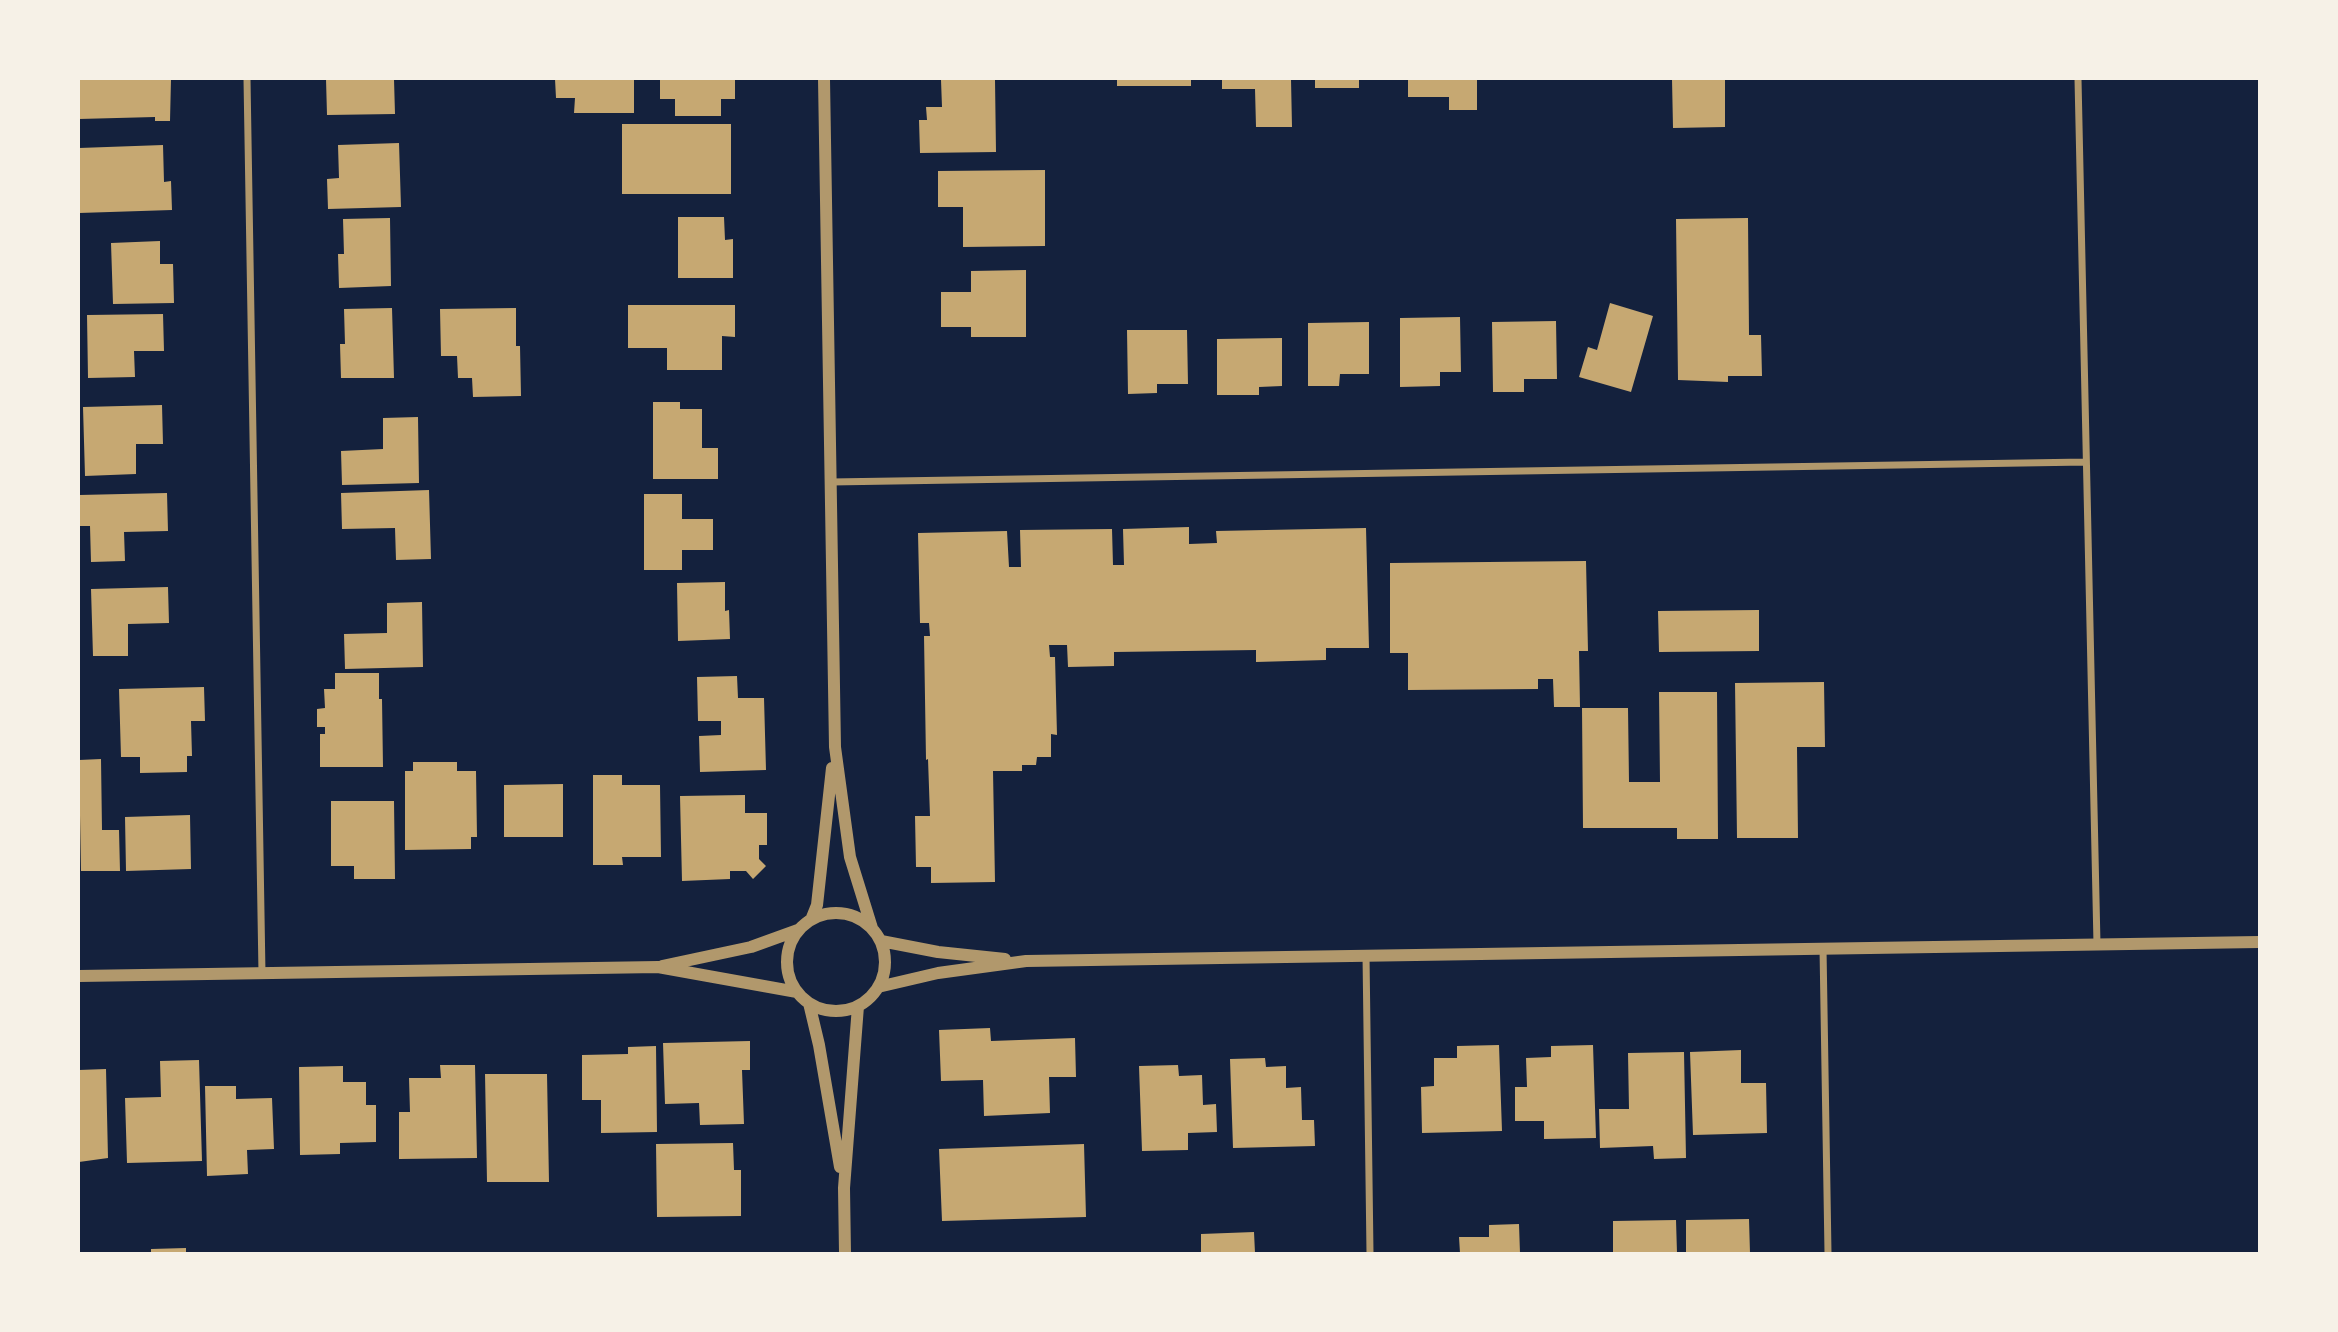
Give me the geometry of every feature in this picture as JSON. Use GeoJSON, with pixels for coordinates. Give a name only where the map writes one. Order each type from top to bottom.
{"type":"FeatureCollection","features":[{"type":"Feature","properties":{"kind":"street"},"geometry":{"type":"LineString","coordinates":[[247,79],[262,973]]}},
{"type":"Feature","properties":{"kind":"street"},"geometry":{"type":"LineString","coordinates":[[798,930],[790,945],[787,961],[789,978],[797,992],[809,1003],[825,1010],[841,1011],[858,1006],[878,987],[885,965],[881,941],[872,928],[850,857],[835,747],[824,79]]}},
{"type":"Feature","properties":{"kind":"street"},"geometry":{"type":"LineString","coordinates":[[2078,79],[2097,944]]}},
{"type":"Feature","properties":{"kind":"street"},"geometry":{"type":"LineString","coordinates":[[831,482],[2086,462]]}},
{"type":"Feature","properties":{"kind":"street"},"geometry":{"type":"LineString","coordinates":[[811,919],[817,905],[835,747]]}},
{"type":"Feature","properties":{"kind":"street"},"geometry":{"type":"LineString","coordinates":[[658,967],[751,947],[798,930],[811,919],[826,913],[843,913],[859,918],[872,928]]}},
{"type":"Feature","properties":{"kind":"street"},"geometry":{"type":"LineString","coordinates":[[881,941],[938,952],[1026,961]]}},
{"type":"Feature","properties":{"kind":"street"},"geometry":{"type":"LineString","coordinates":[[878,987],[939,973],[1026,961],[2259,942]]}},
{"type":"Feature","properties":{"kind":"street"},"geometry":{"type":"LineString","coordinates":[[1823,948],[1828,1253]]}},
{"type":"Feature","properties":{"kind":"street"},"geometry":{"type":"LineString","coordinates":[[1366,955],[1370,1253]]}},
{"type":"Feature","properties":{"kind":"street"},"geometry":{"type":"LineString","coordinates":[[79,976],[658,967],[797,992]]}},
{"type":"Feature","properties":{"kind":"street"},"geometry":{"type":"LineString","coordinates":[[809,1003],[844,1188]]}},
{"type":"Feature","properties":{"kind":"street"},"geometry":{"type":"LineString","coordinates":[[845,1253],[844,1188],[858,1006]]}},
{"type":"Feature","properties":{"kind":"building"},"geometry":{"type":"Polygon","coordinates":[[[79,79],[171,79],[170,121],[155,121],[155,117],[79,119],[79,79]]]}},
{"type":"Feature","properties":{"kind":"building"},"geometry":{"type":"Polygon","coordinates":[[[326,79],[394,79],[395,114],[327,115],[326,79]]]}},
{"type":"Feature","properties":{"kind":"building"},"geometry":{"type":"Polygon","coordinates":[[[555,79],[634,79],[634,113],[574,113],[575,98],[556,98],[555,79]]]}},
{"type":"Feature","properties":{"kind":"building"},"geometry":{"type":"Polygon","coordinates":[[[660,79],[735,79],[735,99],[721,99],[721,116],[675,116],[675,99],[660,99],[660,79]]]}},
{"type":"Feature","properties":{"kind":"building"},"geometry":{"type":"Polygon","coordinates":[[[1117,79],[1191,79],[1191,86],[1117,86],[1117,79]]]}},
{"type":"Feature","properties":{"kind":"building"},"geometry":{"type":"Polygon","coordinates":[[[1222,79],[1291,79],[1292,127],[1256,127],[1255,89],[1222,89],[1222,79]]]}},
{"type":"Feature","properties":{"kind":"building"},"geometry":{"type":"Polygon","coordinates":[[[1315,79],[1359,79],[1359,88],[1315,88],[1315,79]]]}},
{"type":"Feature","properties":{"kind":"building"},"geometry":{"type":"Polygon","coordinates":[[[1408,79],[1477,79],[1477,110],[1449,110],[1449,97],[1408,97],[1408,79]]]}},
{"type":"Feature","properties":{"kind":"building"},"geometry":{"type":"Polygon","coordinates":[[[1672,79],[1725,79],[1725,127],[1673,128],[1672,79]]]}},
{"type":"Feature","properties":{"kind":"building"},"geometry":{"type":"Polygon","coordinates":[[[941,80],[995,80],[996,152],[920,153],[919,120],[927,120],[926,107],[942,107],[941,80]]]}},
{"type":"Feature","properties":{"kind":"building"},"geometry":{"type":"Polygon","coordinates":[[[622,124],[731,124],[731,194],[622,194],[622,124]]]}},
{"type":"Feature","properties":{"kind":"building"},"geometry":{"type":"Polygon","coordinates":[[[399,143],[401,207],[328,209],[327,179],[339,178],[338,145],[399,143]]]}},
{"type":"Feature","properties":{"kind":"building"},"geometry":{"type":"Polygon","coordinates":[[[163,145],[164,182],[171,181],[172,210],[79,213],[79,148],[163,145]]]}},
{"type":"Feature","properties":{"kind":"building"},"geometry":{"type":"Polygon","coordinates":[[[1045,170],[1045,246],[963,247],[963,207],[938,207],[938,171],[1045,170]]]}},
{"type":"Feature","properties":{"kind":"building"},"geometry":{"type":"Polygon","coordinates":[[[678,217],[724,217],[725,240],[733,239],[733,278],[678,278],[678,217]]]}},
{"type":"Feature","properties":{"kind":"building"},"geometry":{"type":"Polygon","coordinates":[[[390,218],[391,286],[339,288],[338,254],[344,254],[343,219],[390,218]]]}},
{"type":"Feature","properties":{"kind":"building"},"geometry":{"type":"Polygon","coordinates":[[[1748,218],[1749,335],[1761,335],[1762,376],[1728,376],[1728,382],[1678,380],[1676,219],[1748,218]]]}},
{"type":"Feature","properties":{"kind":"building"},"geometry":{"type":"Polygon","coordinates":[[[160,241],[160,264],[173,264],[174,303],[113,304],[111,243],[160,241]]]}},
{"type":"Feature","properties":{"kind":"building"},"geometry":{"type":"Polygon","coordinates":[[[1026,270],[1026,337],[971,337],[971,327],[941,327],[941,292],[971,292],[971,271],[1026,270]]]}},
{"type":"Feature","properties":{"kind":"building"},"geometry":{"type":"Polygon","coordinates":[[[1610,303],[1653,316],[1631,392],[1579,377],[1588,347],[1597,350],[1610,303]]]}},
{"type":"Feature","properties":{"kind":"building"},"geometry":{"type":"Polygon","coordinates":[[[628,305],[735,305],[735,337],[722,336],[722,370],[667,370],[667,348],[628,348],[628,305]]]}},
{"type":"Feature","properties":{"kind":"building"},"geometry":{"type":"Polygon","coordinates":[[[392,308],[394,378],[341,378],[340,344],[345,344],[344,309],[392,308]]]}},
{"type":"Feature","properties":{"kind":"building"},"geometry":{"type":"Polygon","coordinates":[[[516,308],[516,346],[520,346],[521,396],[473,397],[472,378],[458,378],[457,356],[441,356],[440,309],[516,308]]]}},
{"type":"Feature","properties":{"kind":"building"},"geometry":{"type":"Polygon","coordinates":[[[163,314],[164,351],[134,351],[135,377],[88,378],[87,315],[163,314]]]}},
{"type":"Feature","properties":{"kind":"building"},"geometry":{"type":"Polygon","coordinates":[[[1460,317],[1461,372],[1440,372],[1440,386],[1400,387],[1400,318],[1460,317]]]}},
{"type":"Feature","properties":{"kind":"building"},"geometry":{"type":"Polygon","coordinates":[[[1556,321],[1557,379],[1524,379],[1524,392],[1493,392],[1492,322],[1556,321]]]}},
{"type":"Feature","properties":{"kind":"building"},"geometry":{"type":"Polygon","coordinates":[[[1369,322],[1369,374],[1340,374],[1339,386],[1308,386],[1308,323],[1369,322]]]}},
{"type":"Feature","properties":{"kind":"building"},"geometry":{"type":"Polygon","coordinates":[[[1127,330],[1187,330],[1188,384],[1157,384],[1157,393],[1128,394],[1127,330]]]}},
{"type":"Feature","properties":{"kind":"building"},"geometry":{"type":"Polygon","coordinates":[[[1282,338],[1282,386],[1259,387],[1259,395],[1217,395],[1217,339],[1282,338]]]}},
{"type":"Feature","properties":{"kind":"building"},"geometry":{"type":"Polygon","coordinates":[[[653,402],[680,402],[680,409],[702,409],[702,448],[718,448],[718,479],[653,479],[653,402]]]}},
{"type":"Feature","properties":{"kind":"building"},"geometry":{"type":"Polygon","coordinates":[[[162,405],[163,444],[136,444],[136,474],[85,476],[83,407],[162,405]]]}},
{"type":"Feature","properties":{"kind":"building"},"geometry":{"type":"Polygon","coordinates":[[[418,417],[419,483],[342,485],[341,451],[383,449],[383,418],[418,417]]]}},
{"type":"Feature","properties":{"kind":"building"},"geometry":{"type":"Polygon","coordinates":[[[429,490],[431,559],[396,560],[395,528],[342,529],[341,493],[429,490]]]}},
{"type":"Feature","properties":{"kind":"building"},"geometry":{"type":"Polygon","coordinates":[[[167,493],[168,531],[124,532],[125,561],[91,562],[90,526],[79,526],[79,495],[167,493]]]}},
{"type":"Feature","properties":{"kind":"building"},"geometry":{"type":"Polygon","coordinates":[[[644,494],[682,494],[682,519],[713,519],[713,550],[682,550],[682,570],[644,570],[644,494]]]}},
{"type":"Feature","properties":{"kind":"building"},"geometry":{"type":"Polygon","coordinates":[[[1189,527],[1189,544],[1217,543],[1216,531],[1366,528],[1369,648],[1326,648],[1326,660],[1256,662],[1256,650],[1114,652],[1114,666],[1068,667],[1067,645],[1049,645],[1050,657],[1055,657],[1057,735],[1051,734],[1051,757],[1037,757],[1036,765],[1022,765],[1022,771],[993,771],[995,882],[931,883],[931,867],[916,867],[915,816],[930,816],[928,759],[926,760],[924,636],[930,636],[929,623],[920,623],[918,533],[1007,531],[1009,567],[1021,567],[1020,530],[1112,529],[1113,565],[1124,565],[1123,529],[1189,527]]]}},
{"type":"Feature","properties":{"kind":"building"},"geometry":{"type":"Polygon","coordinates":[[[1586,561],[1588,651],[1579,651],[1580,707],[1554,707],[1553,679],[1538,679],[1538,689],[1408,690],[1408,653],[1390,653],[1390,563],[1586,561]]]}},
{"type":"Feature","properties":{"kind":"building"},"geometry":{"type":"Polygon","coordinates":[[[725,582],[725,611],[729,610],[730,639],[678,641],[677,583],[725,582]]]}},
{"type":"Feature","properties":{"kind":"building"},"geometry":{"type":"Polygon","coordinates":[[[168,587],[169,623],[128,624],[128,656],[93,656],[91,589],[168,587]]]}},
{"type":"Feature","properties":{"kind":"building"},"geometry":{"type":"Polygon","coordinates":[[[422,602],[423,667],[345,669],[344,634],[387,633],[387,603],[422,602]]]}},
{"type":"Feature","properties":{"kind":"building"},"geometry":{"type":"Polygon","coordinates":[[[1759,610],[1759,651],[1659,652],[1658,611],[1759,610]]]}},
{"type":"Feature","properties":{"kind":"building"},"geometry":{"type":"Polygon","coordinates":[[[335,673],[379,673],[383,767],[320,767],[320,734],[325,734],[325,727],[317,727],[317,709],[325,708],[324,689],[335,689],[335,673]]]}},
{"type":"Feature","properties":{"kind":"building"},"geometry":{"type":"Polygon","coordinates":[[[737,676],[738,698],[764,698],[766,770],[700,772],[699,736],[721,735],[721,721],[698,721],[697,677],[737,676]]]}},
{"type":"Feature","properties":{"kind":"building"},"geometry":{"type":"Polygon","coordinates":[[[1824,682],[1825,747],[1797,747],[1798,838],[1737,838],[1735,683],[1824,682]]]}},
{"type":"Feature","properties":{"kind":"building"},"geometry":{"type":"Polygon","coordinates":[[[204,687],[205,721],[191,721],[192,756],[187,756],[187,772],[140,773],[140,757],[121,757],[119,689],[204,687]]]}},
{"type":"Feature","properties":{"kind":"building"},"geometry":{"type":"Polygon","coordinates":[[[1659,692],[1717,692],[1718,839],[1677,839],[1677,828],[1583,828],[1582,708],[1628,708],[1629,782],[1660,782],[1659,692]]]}},
{"type":"Feature","properties":{"kind":"building"},"geometry":{"type":"Polygon","coordinates":[[[101,759],[102,830],[119,830],[120,871],[81,871],[79,760],[101,759]]]}},
{"type":"Feature","properties":{"kind":"building"},"geometry":{"type":"Polygon","coordinates":[[[413,762],[457,762],[457,771],[476,771],[477,837],[471,837],[471,849],[405,850],[405,771],[413,771],[413,762]]]}},
{"type":"Feature","properties":{"kind":"building"},"geometry":{"type":"Polygon","coordinates":[[[593,775],[622,775],[622,785],[660,785],[661,857],[622,857],[623,865],[593,865],[593,775]]]}},
{"type":"Feature","properties":{"kind":"building"},"geometry":{"type":"Polygon","coordinates":[[[563,784],[563,837],[504,837],[504,785],[563,784]]]}},
{"type":"Feature","properties":{"kind":"building"},"geometry":{"type":"Polygon","coordinates":[[[745,795],[745,813],[767,813],[767,845],[759,845],[759,859],[766,866],[753,879],[746,871],[730,871],[730,879],[682,881],[680,796],[745,795]]]}},
{"type":"Feature","properties":{"kind":"building"},"geometry":{"type":"Polygon","coordinates":[[[331,801],[394,801],[395,879],[354,879],[354,866],[331,866],[331,801]]]}},
{"type":"Feature","properties":{"kind":"building"},"geometry":{"type":"Polygon","coordinates":[[[190,815],[191,869],[126,871],[125,817],[190,815]]]}},
{"type":"Feature","properties":{"kind":"building"},"geometry":{"type":"Polygon","coordinates":[[[990,1028],[991,1041],[1075,1038],[1076,1077],[1049,1077],[1050,1113],[984,1116],[983,1080],[941,1081],[939,1030],[990,1028]]]}},
{"type":"Feature","properties":{"kind":"building"},"geometry":{"type":"Polygon","coordinates":[[[750,1041],[750,1070],[742,1070],[744,1124],[700,1125],[699,1103],[665,1104],[663,1043],[750,1041]]]}},
{"type":"Feature","properties":{"kind":"building"},"geometry":{"type":"Polygon","coordinates":[[[1499,1045],[1502,1131],[1422,1133],[1421,1087],[1434,1086],[1434,1058],[1457,1058],[1457,1046],[1499,1045]]]}},
{"type":"Feature","properties":{"kind":"building"},"geometry":{"type":"Polygon","coordinates":[[[1593,1045],[1596,1138],[1544,1139],[1544,1121],[1515,1121],[1515,1087],[1527,1087],[1526,1058],[1551,1057],[1551,1046],[1593,1045]]]}},
{"type":"Feature","properties":{"kind":"building"},"geometry":{"type":"Polygon","coordinates":[[[656,1046],[657,1132],[601,1133],[601,1100],[582,1100],[582,1055],[628,1054],[628,1047],[656,1046]]]}},
{"type":"Feature","properties":{"kind":"building"},"geometry":{"type":"Polygon","coordinates":[[[1741,1050],[1741,1083],[1766,1083],[1767,1133],[1693,1135],[1690,1052],[1741,1050]]]}},
{"type":"Feature","properties":{"kind":"building"},"geometry":{"type":"Polygon","coordinates":[[[1684,1052],[1686,1158],[1654,1159],[1653,1146],[1600,1148],[1599,1109],[1629,1109],[1628,1053],[1684,1052]]]}},
{"type":"Feature","properties":{"kind":"building"},"geometry":{"type":"Polygon","coordinates":[[[1265,1058],[1266,1067],[1286,1066],[1286,1088],[1301,1087],[1302,1120],[1314,1120],[1315,1146],[1233,1148],[1230,1059],[1265,1058]]]}},
{"type":"Feature","properties":{"kind":"building"},"geometry":{"type":"Polygon","coordinates":[[[199,1060],[202,1161],[127,1163],[125,1098],[161,1097],[160,1061],[199,1060]]]}},
{"type":"Feature","properties":{"kind":"building"},"geometry":{"type":"Polygon","coordinates":[[[440,1065],[475,1065],[477,1158],[399,1159],[399,1112],[410,1112],[409,1078],[441,1078],[440,1065]]]}},
{"type":"Feature","properties":{"kind":"building"},"geometry":{"type":"Polygon","coordinates":[[[1178,1065],[1179,1076],[1202,1075],[1203,1105],[1216,1104],[1217,1132],[1188,1133],[1188,1150],[1142,1151],[1139,1066],[1178,1065]]]}},
{"type":"Feature","properties":{"kind":"building"},"geometry":{"type":"Polygon","coordinates":[[[343,1066],[343,1082],[366,1082],[366,1105],[376,1105],[376,1142],[340,1143],[340,1154],[300,1155],[299,1067],[343,1066]]]}},
{"type":"Feature","properties":{"kind":"building"},"geometry":{"type":"Polygon","coordinates":[[[106,1069],[108,1158],[79,1162],[79,1070],[106,1069]]]}},
{"type":"Feature","properties":{"kind":"building"},"geometry":{"type":"Polygon","coordinates":[[[485,1074],[547,1074],[549,1182],[487,1182],[485,1074]]]}},
{"type":"Feature","properties":{"kind":"building"},"geometry":{"type":"Polygon","coordinates":[[[205,1086],[236,1086],[236,1099],[272,1098],[274,1149],[247,1150],[248,1174],[207,1176],[205,1086]]]}},
{"type":"Feature","properties":{"kind":"building"},"geometry":{"type":"Polygon","coordinates":[[[733,1143],[734,1170],[741,1170],[741,1216],[657,1217],[656,1144],[733,1143]]]}},
{"type":"Feature","properties":{"kind":"building"},"geometry":{"type":"Polygon","coordinates":[[[1084,1144],[1086,1217],[942,1221],[939,1149],[1084,1144]]]}},
{"type":"Feature","properties":{"kind":"building"},"geometry":{"type":"Polygon","coordinates":[[[1749,1219],[1750,1253],[1686,1253],[1686,1220],[1749,1219]]]}},
{"type":"Feature","properties":{"kind":"building"},"geometry":{"type":"Polygon","coordinates":[[[1676,1220],[1677,1253],[1613,1253],[1613,1221],[1676,1220]]]}},
{"type":"Feature","properties":{"kind":"building"},"geometry":{"type":"Polygon","coordinates":[[[1519,1224],[1520,1253],[1460,1253],[1459,1237],[1489,1237],[1489,1225],[1519,1224]]]}},
{"type":"Feature","properties":{"kind":"building"},"geometry":{"type":"Polygon","coordinates":[[[1254,1232],[1255,1253],[1201,1253],[1201,1234],[1254,1232]]]}},
{"type":"Feature","properties":{"kind":"building"},"geometry":{"type":"Polygon","coordinates":[[[186,1248],[186,1253],[151,1253],[151,1249],[186,1248]]]}}]}
